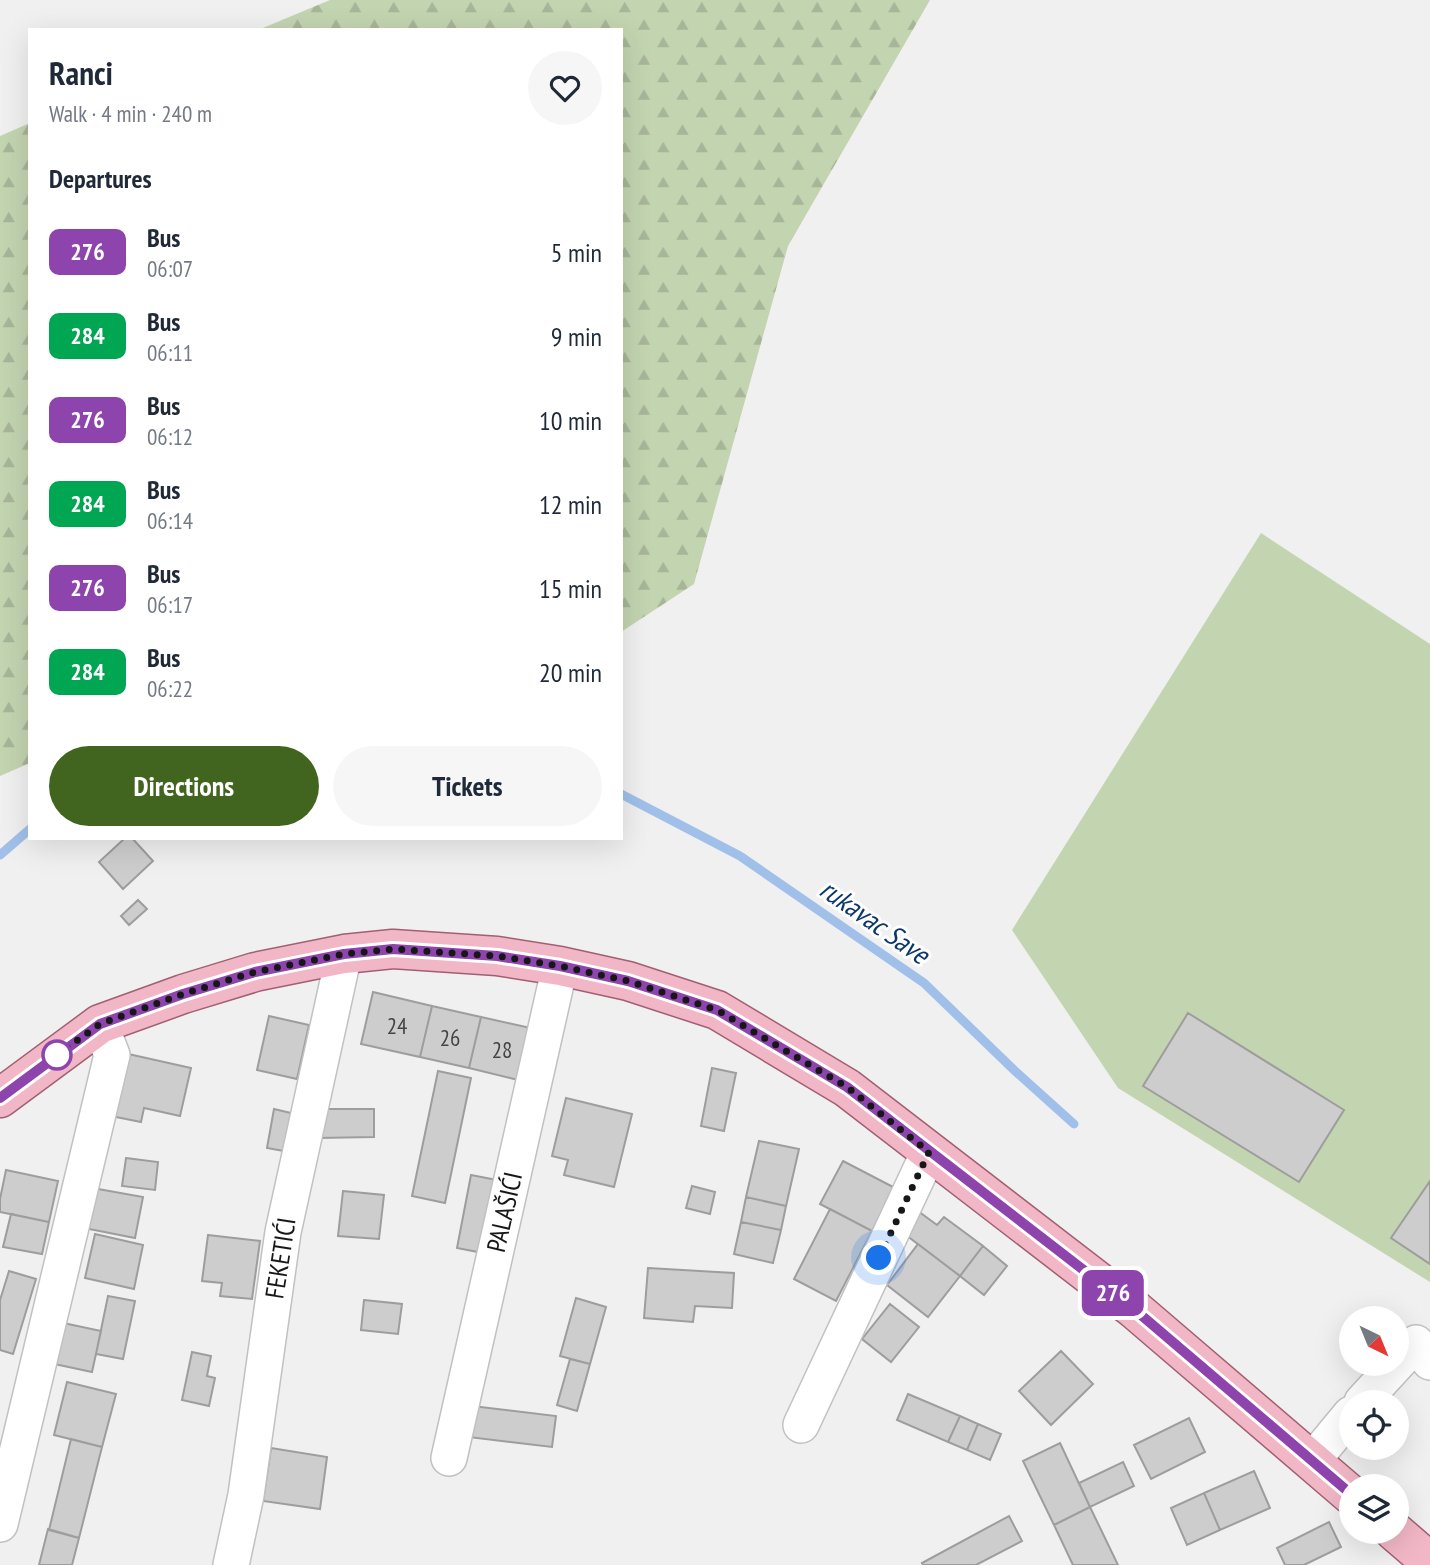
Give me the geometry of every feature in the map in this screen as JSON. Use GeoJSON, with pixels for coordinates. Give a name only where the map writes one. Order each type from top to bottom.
{"type":"FeatureCollection","features":[{"type":"Feature","properties":{"kind":"main road"},"geometry":{"type":"LineString","coordinates":[[0,1098],[100,1024],[255,972],[344,954],[393,949],[497,956],[628,981],[717,1010],[847,1087],[1134,1309],[1339,1484]]}},
{"type":"Feature","properties":{"kind":"main road"},"geometry":{"type":"LineString","coordinates":[[1409,1544],[1430,1562]]}},
{"type":"Feature","properties":{"kind":"street","name":"FEKETIĆI"},"geometry":{"type":"LineString","coordinates":[[231,1565],[246,1494],[283,1232],[344,954]]}},
{"type":"Feature","properties":{"kind":"street","name":"PALAŠIĆI"},"geometry":{"type":"LineString","coordinates":[[449,1458],[560,966]]}},
{"type":"Feature","properties":{"kind":"street"},"geometry":{"type":"LineString","coordinates":[[0,1524],[112,1055],[100,1024]]}},
{"type":"Feature","properties":{"kind":"street"},"geometry":{"type":"LineString","coordinates":[[802,1424],[929,1152]]}},
{"type":"Feature","properties":{"kind":"street"},"geometry":{"type":"LineString","coordinates":[[1373,1390],[1416,1343],[1430,1362]]}},
{"type":"Feature","properties":{"kind":"street"},"geometry":{"type":"LineString","coordinates":[[1312,1461],[1339,1428]]}},
{"type":"Feature","properties":{"kind":"green space"},"geometry":{"type":"Polygon","coordinates":[[[330,0],[930,0],[788,246],[694,584],[623,631],[623,28],[263,28],[330,0]]]}},
{"type":"Feature","properties":{"kind":"green space"},"geometry":{"type":"Polygon","coordinates":[[[28,124],[28,764],[0,776],[0,136],[28,124]]]}},
{"type":"Feature","properties":{"kind":"green space"},"geometry":{"type":"Polygon","coordinates":[[[1261,533],[1430,644],[1430,1282],[1118,1088],[1012,930],[1261,533]]]}},
{"type":"Feature","properties":{"kind":"building"},"geometry":{"type":"Polygon","coordinates":[[[123,840],[134,840],[153,861],[123,889],[99,862],[123,840]]]}},
{"type":"Feature","properties":{"kind":"building"},"geometry":{"type":"Polygon","coordinates":[[[138,900],[147,909],[129,925],[121,916],[138,900]]]}},
{"type":"Feature","properties":{"kind":"building"},"geometry":{"type":"Polygon","coordinates":[[[373,992],[432,1006],[420,1057],[361,1044],[373,992]]]}},
{"type":"Feature","properties":{"kind":"building"},"geometry":{"type":"Polygon","coordinates":[[[432,1006],[481,1017],[469,1068],[420,1057],[432,1006]]]}},
{"type":"Feature","properties":{"kind":"building"},"geometry":{"type":"Polygon","coordinates":[[[1188,1013],[1344,1110],[1299,1182],[1143,1086],[1188,1013]]]}},
{"type":"Feature","properties":{"kind":"building"},"geometry":{"type":"Polygon","coordinates":[[[269,1016],[309,1025],[297,1079],[257,1070],[269,1016]]]}},
{"type":"Feature","properties":{"kind":"building"},"geometry":{"type":"Polygon","coordinates":[[[481,1017],[535,1029],[522,1081],[469,1068],[481,1017]]]}},
{"type":"Feature","properties":{"kind":"building"},"geometry":{"type":"Polygon","coordinates":[[[115,1051],[191,1068],[180,1116],[144,1108],[141,1122],[101,1114],[115,1051]]]}},
{"type":"Feature","properties":{"kind":"building"},"geometry":{"type":"Polygon","coordinates":[[[712,1068],[736,1073],[724,1131],[701,1126],[712,1068]]]}},
{"type":"Feature","properties":{"kind":"building"},"geometry":{"type":"Polygon","coordinates":[[[438,1071],[471,1078],[445,1203],[412,1196],[438,1071]]]}},
{"type":"Feature","properties":{"kind":"building"},"geometry":{"type":"Polygon","coordinates":[[[566,1098],[632,1114],[614,1187],[564,1175],[568,1160],[552,1156],[566,1098]]]}},
{"type":"Feature","properties":{"kind":"building"},"geometry":{"type":"Polygon","coordinates":[[[274,1109],[291,1113],[284,1151],[267,1148],[274,1109]]]}},
{"type":"Feature","properties":{"kind":"building"},"geometry":{"type":"Polygon","coordinates":[[[318,1109],[374,1109],[374,1137],[318,1138],[318,1109]]]}},
{"type":"Feature","properties":{"kind":"building"},"geometry":{"type":"Polygon","coordinates":[[[759,1141],[799,1149],[786,1206],[746,1197],[759,1141]]]}},
{"type":"Feature","properties":{"kind":"building"},"geometry":{"type":"Polygon","coordinates":[[[126,1158],[158,1162],[155,1190],[122,1186],[126,1158]]]}},
{"type":"Feature","properties":{"kind":"building"},"geometry":{"type":"Polygon","coordinates":[[[843,1161],[895,1188],[872,1231],[820,1204],[843,1161]]]}},
{"type":"Feature","properties":{"kind":"building"},"geometry":{"type":"Polygon","coordinates":[[[6,1170],[58,1181],[49,1222],[0,1212],[6,1170]]]}},
{"type":"Feature","properties":{"kind":"building"},"geometry":{"type":"Polygon","coordinates":[[[471,1175],[497,1180],[483,1253],[457,1248],[471,1175]]]}},
{"type":"Feature","properties":{"kind":"building"},"geometry":{"type":"Polygon","coordinates":[[[1430,1181],[1430,1264],[1391,1238],[1430,1181]]]}},
{"type":"Feature","properties":{"kind":"building"},"geometry":{"type":"Polygon","coordinates":[[[692,1186],[715,1192],[710,1214],[686,1208],[692,1186]]]}},
{"type":"Feature","properties":{"kind":"building"},"geometry":{"type":"Polygon","coordinates":[[[87,1187],[143,1197],[135,1238],[79,1227],[87,1187]]]}},
{"type":"Feature","properties":{"kind":"building"},"geometry":{"type":"Polygon","coordinates":[[[343,1191],[384,1195],[379,1239],[338,1236],[343,1191]]]}},
{"type":"Feature","properties":{"kind":"building"},"geometry":{"type":"Polygon","coordinates":[[[746,1197],[786,1206],[781,1230],[741,1222],[746,1197]]]}},
{"type":"Feature","properties":{"kind":"building"},"geometry":{"type":"Polygon","coordinates":[[[830,1209],[872,1231],[836,1301],[794,1279],[830,1209]]]}},
{"type":"Feature","properties":{"kind":"building"},"geometry":{"type":"Polygon","coordinates":[[[918,1211],[937,1225],[944,1217],[983,1246],[960,1276],[902,1232],[918,1211]]]}},
{"type":"Feature","properties":{"kind":"building"},"geometry":{"type":"Polygon","coordinates":[[[11,1214],[49,1222],[42,1254],[3,1247],[11,1214]]]}},
{"type":"Feature","properties":{"kind":"building"},"geometry":{"type":"Polygon","coordinates":[[[741,1222],[781,1230],[773,1263],[734,1254],[741,1222]]]}},
{"type":"Feature","properties":{"kind":"building"},"geometry":{"type":"Polygon","coordinates":[[[95,1234],[143,1245],[134,1289],[85,1278],[95,1234]]]}},
{"type":"Feature","properties":{"kind":"building"},"geometry":{"type":"Polygon","coordinates":[[[208,1235],[260,1241],[252,1299],[220,1296],[222,1283],[202,1281],[208,1235]]]}},
{"type":"Feature","properties":{"kind":"building"},"geometry":{"type":"Polygon","coordinates":[[[918,1244],[960,1276],[928,1317],[887,1285],[918,1244]]]}},
{"type":"Feature","properties":{"kind":"building"},"geometry":{"type":"Polygon","coordinates":[[[983,1246],[1007,1266],[984,1295],[960,1276],[983,1246]]]}},
{"type":"Feature","properties":{"kind":"building"},"geometry":{"type":"Polygon","coordinates":[[[648,1268],[734,1273],[732,1308],[695,1306],[693,1322],[644,1318],[648,1268]]]}},
{"type":"Feature","properties":{"kind":"building"},"geometry":{"type":"Polygon","coordinates":[[[9,1271],[36,1279],[13,1354],[0,1350],[0,1300],[9,1271]]]}},
{"type":"Feature","properties":{"kind":"building"},"geometry":{"type":"Polygon","coordinates":[[[108,1296],[135,1301],[123,1359],[96,1354],[108,1296]]]}},
{"type":"Feature","properties":{"kind":"building"},"geometry":{"type":"Polygon","coordinates":[[[576,1298],[606,1307],[590,1364],[560,1356],[576,1298]]]}},
{"type":"Feature","properties":{"kind":"building"},"geometry":{"type":"Polygon","coordinates":[[[364,1300],[402,1304],[398,1334],[361,1330],[364,1300]]]}},
{"type":"Feature","properties":{"kind":"building"},"geometry":{"type":"Polygon","coordinates":[[[890,1304],[919,1327],[891,1362],[862,1339],[890,1304]]]}},
{"type":"Feature","properties":{"kind":"building"},"geometry":{"type":"Polygon","coordinates":[[[54,1321],[101,1331],[92,1372],[45,1362],[54,1321]]]}},
{"type":"Feature","properties":{"kind":"building"},"geometry":{"type":"Polygon","coordinates":[[[1061,1351],[1093,1384],[1051,1425],[1019,1391],[1061,1351]]]}},
{"type":"Feature","properties":{"kind":"building"},"geometry":{"type":"Polygon","coordinates":[[[192,1352],[211,1356],[207,1376],[215,1378],[209,1406],[182,1400],[192,1352]]]}},
{"type":"Feature","properties":{"kind":"building"},"geometry":{"type":"Polygon","coordinates":[[[570,1359],[590,1364],[577,1411],[557,1405],[570,1359]]]}},
{"type":"Feature","properties":{"kind":"building"},"geometry":{"type":"Polygon","coordinates":[[[67,1382],[116,1394],[102,1447],[54,1435],[67,1382]]]}},
{"type":"Feature","properties":{"kind":"building"},"geometry":{"type":"Polygon","coordinates":[[[908,1394],[960,1416],[948,1442],[897,1420],[908,1394]]]}},
{"type":"Feature","properties":{"kind":"building"},"geometry":{"type":"Polygon","coordinates":[[[472,1406],[556,1416],[552,1447],[468,1437],[472,1406]]]}},
{"type":"Feature","properties":{"kind":"building"},"geometry":{"type":"Polygon","coordinates":[[[960,1416],[978,1424],[967,1450],[948,1442],[960,1416]]]}},
{"type":"Feature","properties":{"kind":"building"},"geometry":{"type":"Polygon","coordinates":[[[1189,1418],[1205,1452],[1151,1479],[1134,1445],[1189,1418]]]}},
{"type":"Feature","properties":{"kind":"building"},"geometry":{"type":"Polygon","coordinates":[[[978,1424],[1001,1434],[990,1460],[967,1450],[978,1424]]]}},
{"type":"Feature","properties":{"kind":"building"},"geometry":{"type":"Polygon","coordinates":[[[71,1439],[102,1447],[79,1538],[49,1530],[71,1439]]]}},
{"type":"Feature","properties":{"kind":"building"},"geometry":{"type":"Polygon","coordinates":[[[1060,1443],[1090,1507],[1054,1525],[1023,1461],[1060,1443]]]}},
{"type":"Feature","properties":{"kind":"building"},"geometry":{"type":"Polygon","coordinates":[[[271,1448],[327,1457],[320,1509],[263,1501],[271,1448]]]}},
{"type":"Feature","properties":{"kind":"building"},"geometry":{"type":"Polygon","coordinates":[[[1123,1462],[1134,1486],[1090,1507],[1079,1483],[1123,1462]]]}},
{"type":"Feature","properties":{"kind":"building"},"geometry":{"type":"Polygon","coordinates":[[[1254,1471],[1270,1508],[1220,1530],[1204,1493],[1254,1471]]]}},
{"type":"Feature","properties":{"kind":"building"},"geometry":{"type":"Polygon","coordinates":[[[1204,1493],[1220,1530],[1187,1545],[1171,1508],[1204,1493]]]}},
{"type":"Feature","properties":{"kind":"building"},"geometry":{"type":"Polygon","coordinates":[[[1090,1507],[1118,1565],[1073,1565],[1054,1525],[1090,1507]]]}},
{"type":"Feature","properties":{"kind":"building"},"geometry":{"type":"Polygon","coordinates":[[[1009,1516],[1022,1541],[976,1565],[923,1565],[922,1563],[1009,1516]]]}},
{"type":"Feature","properties":{"kind":"building"},"geometry":{"type":"Polygon","coordinates":[[[1329,1522],[1341,1547],[1304,1565],[1285,1565],[1277,1548],[1329,1522]]]}},
{"type":"Feature","properties":{"kind":"building"},"geometry":{"type":"Polygon","coordinates":[[[48,1529],[79,1538],[72,1565],[39,1565],[48,1529]]]}},
{"type":"Feature","properties":{"kind":"waterway","name":"rukavac Save"},"geometry":{"type":"LineString","coordinates":[[623,795],[740,856],[924,983],[1074,1124]]}},
{"type":"Feature","properties":{"kind":"waterway","name":"rukavac Save"},"geometry":{"type":"LineString","coordinates":[[0,855],[28,831]]}},
{"type":"Feature","properties":{"kind":"bus line","name":"276"},"geometry":{"type":"LineString","coordinates":[[0,1098],[100,1024],[255,972],[344,954],[393,949],[497,956],[628,981],[717,1010],[847,1087],[1134,1309],[1339,1484]]}},
{"type":"Feature","properties":{"kind":"route"},"geometry":{"type":"LineString","coordinates":[[57,1055],[100,1024],[183,994],[255,972],[344,954],[393,949],[497,956],[628,981],[717,1010],[847,1087],[929,1152],[879,1258]]}}]}
